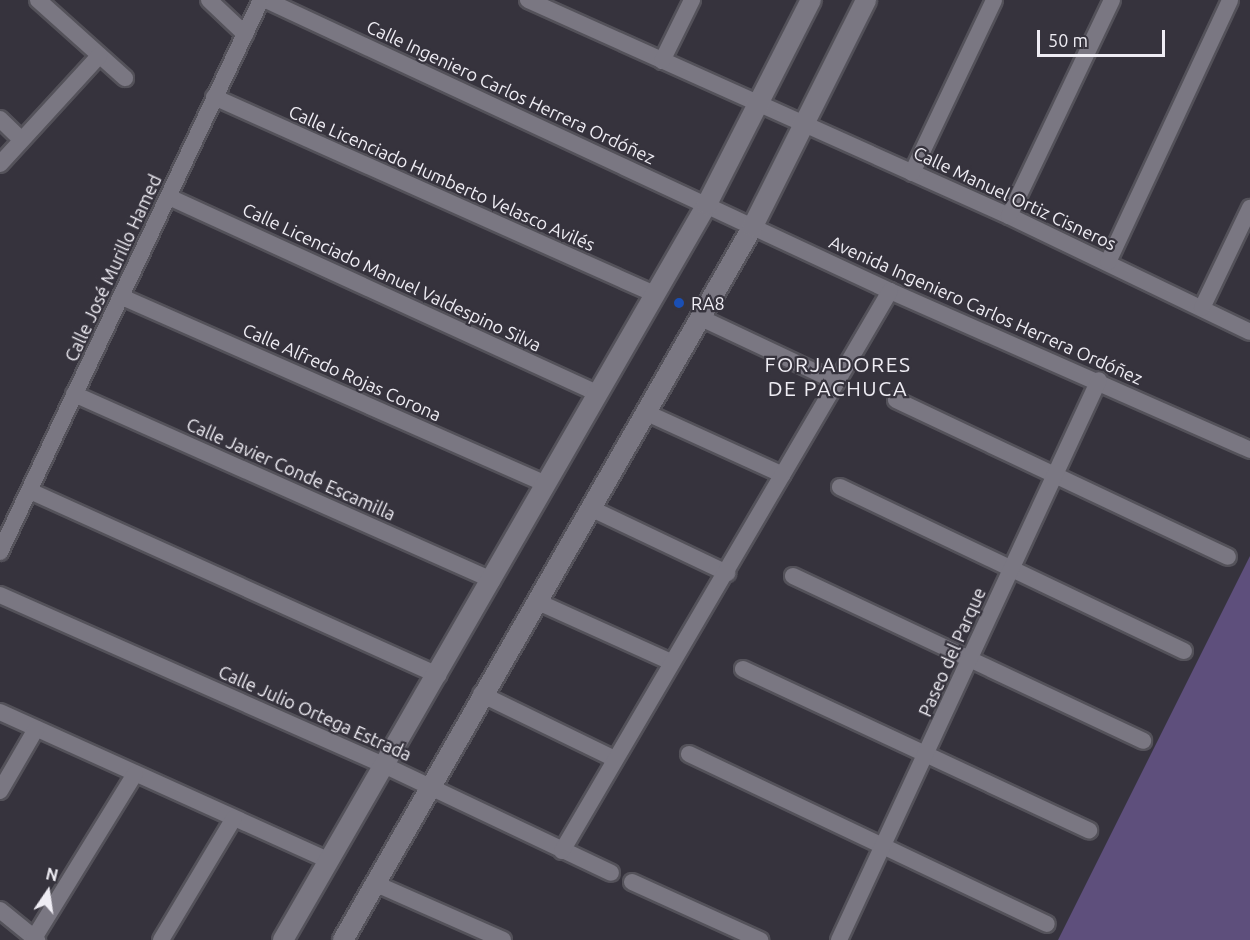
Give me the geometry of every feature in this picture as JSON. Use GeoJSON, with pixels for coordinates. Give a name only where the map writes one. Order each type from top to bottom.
{"type":"FeatureCollection","features":[{"type":"Feature","properties":{"kind":"street"},"geometry":{"type":"LineString","coordinates":[[38,0],[125,78]]}},
{"type":"Feature","properties":{"kind":"street"},"geometry":{"type":"LineString","coordinates":[[209,0],[245,34]]}},
{"type":"Feature","properties":{"kind":"street","name":"Calle José Murillo Hamed"},"geometry":{"type":"LineString","coordinates":[[0,552],[261,0]]}},
{"type":"Feature","properties":{"kind":"street","name":"Calle Ingeniero Carlos Herrera Ordóñez"},"geometry":{"type":"LineString","coordinates":[[266,0],[707,204]]}},
{"type":"Feature","properties":{"kind":"street","name":"Calle Manuel Ortiz Cisneros"},"geometry":{"type":"LineString","coordinates":[[528,0],[1009,216],[1250,332]]}},
{"type":"Feature","properties":{"kind":"street"},"geometry":{"type":"LineString","coordinates":[[662,61],[692,0]]}},
{"type":"Feature","properties":{"kind":"street"},"geometry":{"type":"LineString","coordinates":[[283,940],[386,766],[707,204],[760,105],[812,0]]}},
{"type":"Feature","properties":{"kind":"street"},"geometry":{"type":"LineString","coordinates":[[344,940],[482,694],[647,413],[753,226],[806,126],[866,0]]}},
{"type":"Feature","properties":{"kind":"street"},"geometry":{"type":"LineString","coordinates":[[912,172],[994,0]]}},
{"type":"Feature","properties":{"kind":"street"},"geometry":{"type":"LineString","coordinates":[[1009,216],[1112,0]]}},
{"type":"Feature","properties":{"kind":"street"},"geometry":{"type":"LineString","coordinates":[[1108,262],[1230,0]]}},
{"type":"Feature","properties":{"kind":"street"},"geometry":{"type":"LineString","coordinates":[[0,164],[99,56]]}},
{"type":"Feature","properties":{"kind":"street","name":"Calle Licenciado Humberto Velasco Avilés"},"geometry":{"type":"LineString","coordinates":[[214,97],[654,294]]}},
{"type":"Feature","properties":{"kind":"street"},"geometry":{"type":"LineString","coordinates":[[0,120],[21,139]]}},
{"type":"Feature","properties":{"kind":"street","name":"Calle Licenciado Manuel Valdespino Silva"},"geometry":{"type":"LineString","coordinates":[[169,197],[599,394]]}},
{"type":"Feature","properties":{"kind":"street","name":"Avenida Ingeniero Carlos Herrera Ordóñez"},"geometry":{"type":"LineString","coordinates":[[707,204],[890,291],[1099,380],[1250,450]]}},
{"type":"Feature","properties":{"kind":"street"},"geometry":{"type":"LineString","coordinates":[[1202,308],[1250,208]]}},
{"type":"Feature","properties":{"kind":"street"},"geometry":{"type":"LineString","coordinates":[[562,851],[671,662],[727,573],[890,291]]}},
{"type":"Feature","properties":{"kind":"street","name":"Calle Alfredo Rojas Corona"},"geometry":{"type":"LineString","coordinates":[[122,297],[546,484]]}},
{"type":"Feature","properties":{"kind":"street"},"geometry":{"type":"LineString","coordinates":[[701,318],[837,382]]}},
{"type":"Feature","properties":{"kind":"street","name":"Paseo del Parque"},"geometry":{"type":"LineString","coordinates":[[839,940],[971,660],[1099,380]]}},
{"type":"Feature","properties":{"kind":"street","name":"Calle Javier Conde Escamilla"},"geometry":{"type":"LineString","coordinates":[[74,394],[492,580]]}},
{"type":"Feature","properties":{"kind":"street"},"geometry":{"type":"LineString","coordinates":[[896,400],[1228,557]]}},
{"type":"Feature","properties":{"kind":"street"},"geometry":{"type":"LineString","coordinates":[[647,413],[783,475]]}},
{"type":"Feature","properties":{"kind":"street"},"geometry":{"type":"LineString","coordinates":[[840,487],[1012,566],[1184,651]]}},
{"type":"Feature","properties":{"kind":"street"},"geometry":{"type":"LineString","coordinates":[[30,491],[438,675]]}},
{"type":"Feature","properties":{"kind":"street"},"geometry":{"type":"LineString","coordinates":[[590,508],[727,573]]}},
{"type":"Feature","properties":{"kind":"street"},"geometry":{"type":"LineString","coordinates":[[793,576],[1143,741]]}},
{"type":"Feature","properties":{"kind":"street","name":"Calle Julio Ortega Estrada"},"geometry":{"type":"LineString","coordinates":[[0,595],[430,786],[611,873]]}},
{"type":"Feature","properties":{"kind":"street"},"geometry":{"type":"LineString","coordinates":[[536,601],[671,662]]}},
{"type":"Feature","properties":{"kind":"street"},"geometry":{"type":"LineString","coordinates":[[743,669],[1089,830]]}},
{"type":"Feature","properties":{"kind":"street"},"geometry":{"type":"LineString","coordinates":[[482,694],[615,759]]}},
{"type":"Feature","properties":{"kind":"street"},"geometry":{"type":"LineString","coordinates":[[0,712],[330,861]]}},
{"type":"Feature","properties":{"kind":"street"},"geometry":{"type":"LineString","coordinates":[[0,791],[36,729]]}},
{"type":"Feature","properties":{"kind":"street"},"geometry":{"type":"LineString","coordinates":[[688,754],[1047,924]]}},
{"type":"Feature","properties":{"kind":"street"},"geometry":{"type":"LineString","coordinates":[[0,910],[35,939],[135,774]]}},
{"type":"Feature","properties":{"kind":"street"},"geometry":{"type":"LineString","coordinates":[[161,940],[234,818]]}},
{"type":"Feature","properties":{"kind":"street"},"geometry":{"type":"LineString","coordinates":[[632,882],[760,940]]}},
{"type":"Feature","properties":{"kind":"street"},"geometry":{"type":"LineString","coordinates":[[374,883],[503,940]]}},
{"type":"Feature","properties":{"kind":"shaded area"},"geometry":{"type":"Polygon","coordinates":[[[1250,556],[1250,940],[1058,940],[1250,556]]]}},
{"type":"Feature","properties":{"kind":"place","name":"RA8"},"geometry":{"type":"Point","coordinates":[679,303]}},
{"type":"Feature","properties":{"kind":"district","name":"FORJADORES DE PACHUCA"},"geometry":{"type":"Point","coordinates":[838,376]}}]}
